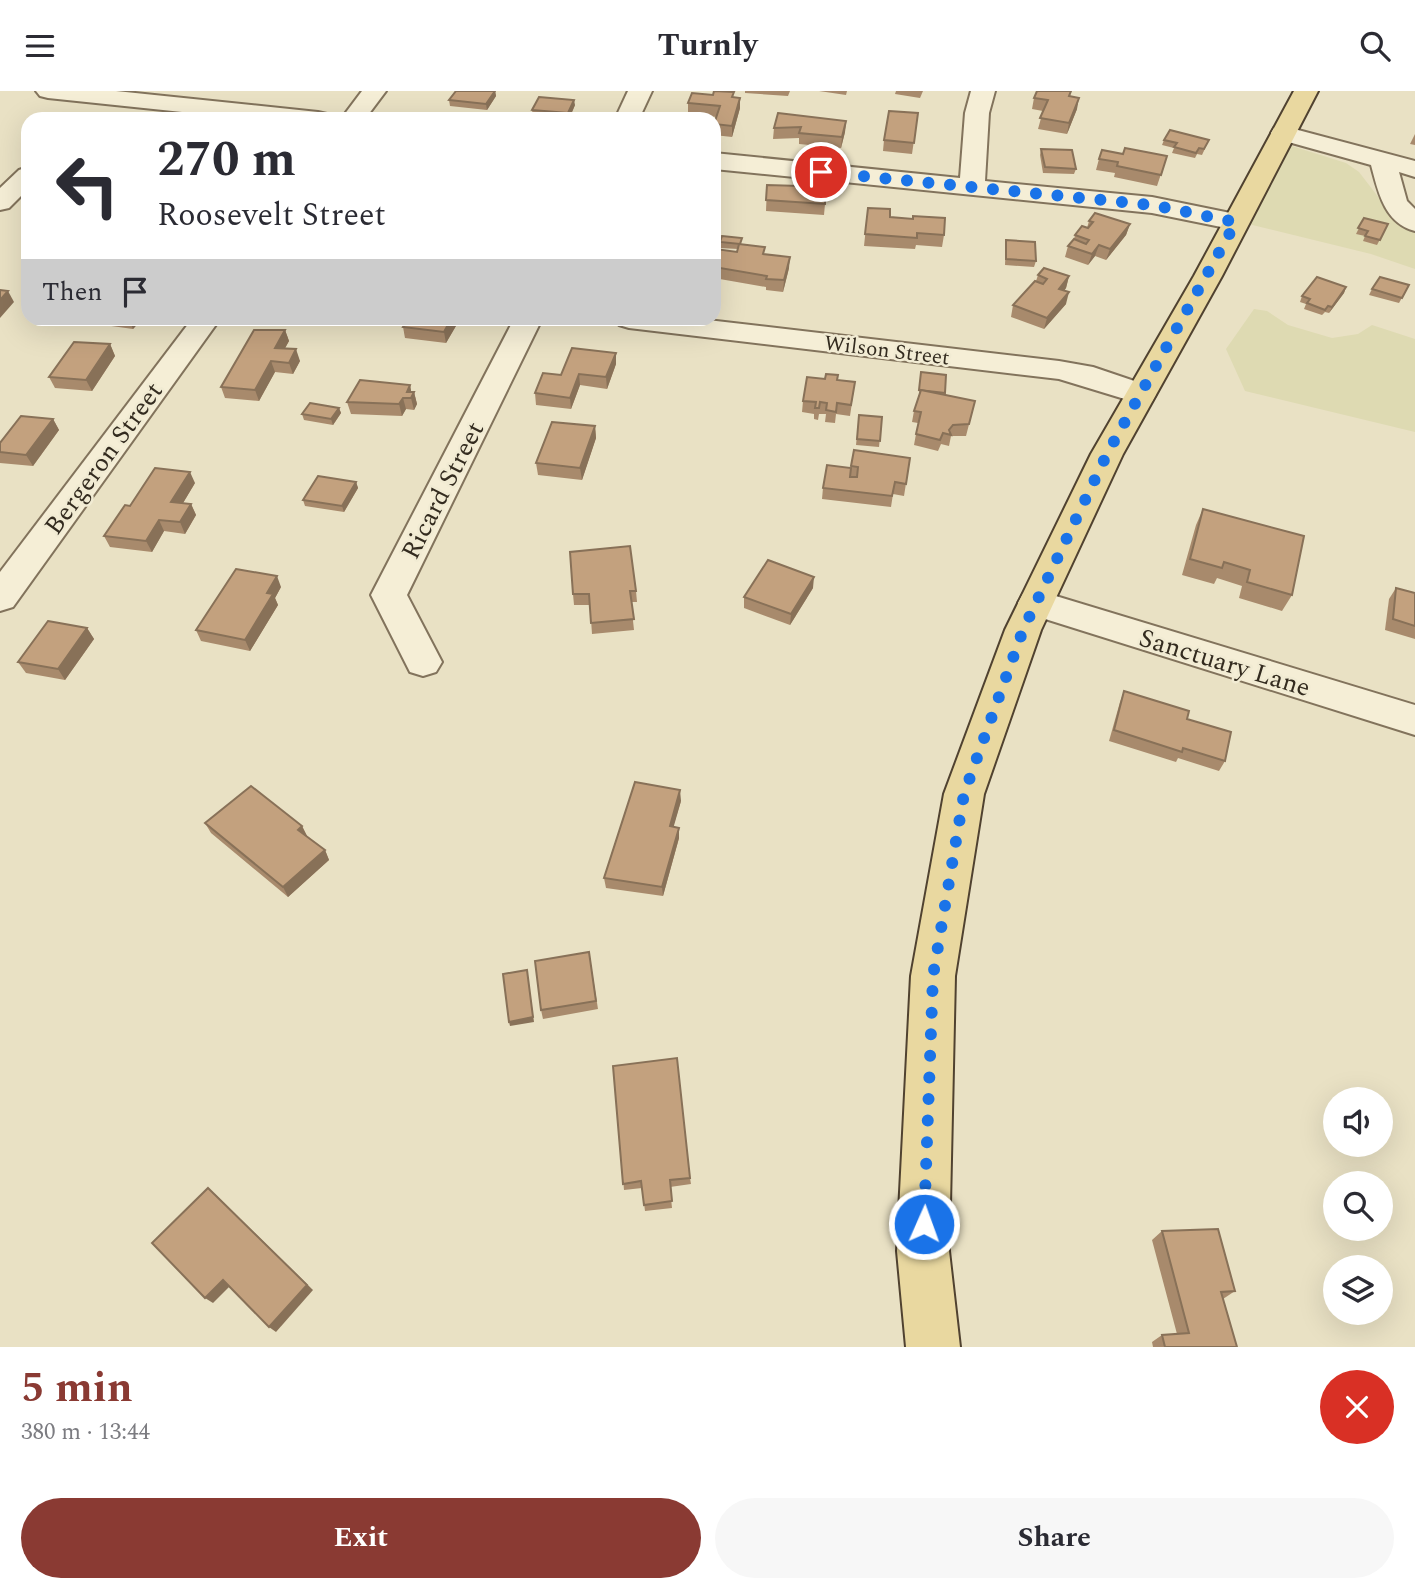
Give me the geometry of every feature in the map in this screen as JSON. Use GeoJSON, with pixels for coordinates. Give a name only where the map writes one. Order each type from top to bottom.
{"type":"FeatureCollection","features":[{"type":"Feature","properties":{"kind":"main road"},"geometry":{"type":"LineString","coordinates":[[933,1347],[923,1251],[933,976],[964,794],[1023,630],[1107,454],[1306,91]]}},
{"type":"Feature","properties":{"kind":"street"},"geometry":{"type":"LineString","coordinates":[[48,91],[112,94],[260,112]]}},
{"type":"Feature","properties":{"kind":"street"},"geometry":{"type":"LineString","coordinates":[[358,112],[374,91]]}},
{"type":"Feature","properties":{"kind":"street"},"geometry":{"type":"LineString","coordinates":[[630,112],[640,91]]}},
{"type":"Feature","properties":{"kind":"street"},"geometry":{"type":"LineString","coordinates":[[972,187],[977,113],[984,91]]}},
{"type":"Feature","properties":{"kind":"street"},"geometry":{"type":"LineString","coordinates":[[93,112],[112,94]]}},
{"type":"Feature","properties":{"kind":"street"},"geometry":{"type":"LineString","coordinates":[[1283,133],[1415,169]]}},
{"type":"Feature","properties":{"kind":"street"},"geometry":{"type":"LineString","coordinates":[[721,162],[1152,205],[1236,222]]}},
{"type":"Feature","properties":{"kind":"street"},"geometry":{"type":"LineString","coordinates":[[1383,162],[1395,204],[1415,223]]}},
{"type":"Feature","properties":{"kind":"street"},"geometry":{"type":"LineString","coordinates":[[0,202],[21,182]]}},
{"type":"Feature","properties":{"kind":"street","name":"Bergeron Street"},"geometry":{"type":"LineString","coordinates":[[0,598],[201,326]]}},
{"type":"Feature","properties":{"kind":"street","name":"Ricard Street"},"geometry":{"type":"LineString","coordinates":[[423,663],[389,595],[524,326]]}},
{"type":"Feature","properties":{"kind":"street","name":"Wilson Street"},"geometry":{"type":"LineString","coordinates":[[687,326],[1070,372],[1141,394]]}},
{"type":"Feature","properties":{"kind":"street","name":"Sanctuary Lane"},"geometry":{"type":"LineString","coordinates":[[1035,604],[1415,720]]}},
{"type":"Feature","properties":{"kind":"shaded area"},"geometry":{"type":"Polygon","coordinates":[[[1279,142],[1346,163],[1359,172],[1386,207],[1415,227],[1415,269],[1371,254],[1240,222],[1279,142]]]}},
{"type":"Feature","properties":{"kind":"shaded area"},"geometry":{"type":"Polygon","coordinates":[[[1254,309],[1267,311],[1288,325],[1332,338],[1358,334],[1372,325],[1415,339],[1415,432],[1245,391],[1226,349],[1254,309]]]}},
{"type":"Feature","properties":{"kind":"building"},"geometry":{"type":"Polygon","coordinates":[[[456,91],[495,91],[486,104],[449,100],[456,91]]]}},
{"type":"Feature","properties":{"kind":"building"},"geometry":{"type":"Polygon","coordinates":[[[714,91],[734,92],[732,97],[740,98],[732,126],[721,125],[721,112],[718,112],[720,106],[688,103],[692,93],[713,95],[714,91]]]}},
{"type":"Feature","properties":{"kind":"building"},"geometry":{"type":"Polygon","coordinates":[[[1037,91],[1071,91],[1069,96],[1079,98],[1069,123],[1040,118],[1048,100],[1034,98],[1037,91]]]}},
{"type":"Feature","properties":{"kind":"building"},"geometry":{"type":"Polygon","coordinates":[[[539,97],[574,100],[568,112],[532,110],[539,97]]]}},
{"type":"Feature","properties":{"kind":"building"},"geometry":{"type":"Polygon","coordinates":[[[889,111],[918,113],[914,143],[884,140],[889,111]]]}},
{"type":"Feature","properties":{"kind":"building"},"geometry":{"type":"Polygon","coordinates":[[[778,113],[846,121],[842,137],[799,133],[801,127],[774,128],[778,113]]]}},
{"type":"Feature","properties":{"kind":"building"},"geometry":{"type":"Polygon","coordinates":[[[1170,130],[1209,140],[1204,149],[1199,148],[1196,153],[1174,147],[1177,143],[1164,140],[1170,130]]]}},
{"type":"Feature","properties":{"kind":"building"},"geometry":{"type":"Polygon","coordinates":[[[1125,148],[1167,156],[1161,175],[1117,166],[1118,162],[1099,159],[1102,150],[1123,154],[1125,148]]]}},
{"type":"Feature","properties":{"kind":"building"},"geometry":{"type":"Polygon","coordinates":[[[1041,149],[1072,150],[1076,169],[1045,167],[1041,149]]]}},
{"type":"Feature","properties":{"kind":"building"},"geometry":{"type":"Polygon","coordinates":[[[800,184],[825,188],[825,204],[766,200],[767,185],[800,184]]]}},
{"type":"Feature","properties":{"kind":"building"},"geometry":{"type":"Polygon","coordinates":[[[868,208],[890,209],[890,217],[945,218],[944,235],[917,233],[917,238],[865,234],[868,208]]]}},
{"type":"Feature","properties":{"kind":"building"},"geometry":{"type":"Polygon","coordinates":[[[1095,213],[1130,224],[1110,249],[1099,245],[1092,254],[1068,246],[1074,239],[1086,244],[1089,240],[1075,235],[1082,226],[1088,228],[1095,213]]]}},
{"type":"Feature","properties":{"kind":"building"},"geometry":{"type":"Polygon","coordinates":[[[1364,218],[1388,224],[1380,240],[1365,236],[1368,231],[1358,228],[1364,218]]]}},
{"type":"Feature","properties":{"kind":"building"},"geometry":{"type":"Polygon","coordinates":[[[722,236],[742,238],[740,244],[721,242],[722,236]]]}},
{"type":"Feature","properties":{"kind":"building"},"geometry":{"type":"Polygon","coordinates":[[[1006,240],[1035,242],[1036,261],[1006,259],[1006,240]]]}},
{"type":"Feature","properties":{"kind":"building"},"geometry":{"type":"Polygon","coordinates":[[[739,244],[765,247],[763,254],[790,257],[784,280],[766,279],[767,276],[721,268],[721,250],[737,252],[739,244]]]}},
{"type":"Feature","properties":{"kind":"building"},"geometry":{"type":"Polygon","coordinates":[[[1044,268],[1069,276],[1059,289],[1069,292],[1047,318],[1013,305],[1035,281],[1043,284],[1047,279],[1038,275],[1044,268]]]}},
{"type":"Feature","properties":{"kind":"building"},"geometry":{"type":"Polygon","coordinates":[[[1317,277],[1346,287],[1332,307],[1328,306],[1325,310],[1307,303],[1310,299],[1302,296],[1317,277]]]}},
{"type":"Feature","properties":{"kind":"building"},"geometry":{"type":"Polygon","coordinates":[[[1380,277],[1409,285],[1402,298],[1372,289],[1380,277]]]}},
{"type":"Feature","properties":{"kind":"building"},"geometry":{"type":"Polygon","coordinates":[[[0,290],[8,291],[0,300],[0,290]]]}},
{"type":"Feature","properties":{"kind":"building"},"geometry":{"type":"Polygon","coordinates":[[[404,326],[447,326],[444,332],[404,326]]]}},
{"type":"Feature","properties":{"kind":"building"},"geometry":{"type":"Polygon","coordinates":[[[254,330],[285,330],[275,348],[296,349],[289,363],[271,361],[255,390],[221,387],[254,330]]]}},
{"type":"Feature","properties":{"kind":"building"},"geometry":{"type":"Polygon","coordinates":[[[74,342],[110,344],[86,380],[49,377],[74,342]]]}},
{"type":"Feature","properties":{"kind":"building"},"geometry":{"type":"Polygon","coordinates":[[[572,348],[616,353],[606,377],[579,374],[570,398],[535,393],[543,373],[561,375],[572,348]]]}},
{"type":"Feature","properties":{"kind":"building"},"geometry":{"type":"Polygon","coordinates":[[[921,372],[946,375],[945,393],[919,390],[921,372]]]}},
{"type":"Feature","properties":{"kind":"building"},"geometry":{"type":"Polygon","coordinates":[[[826,374],[838,375],[837,380],[855,382],[851,405],[837,403],[836,412],[826,410],[827,403],[820,402],[819,408],[815,408],[816,402],[803,401],[807,377],[825,379],[826,374]]]}},
{"type":"Feature","properties":{"kind":"building"},"geometry":{"type":"Polygon","coordinates":[[[360,380],[410,385],[407,392],[414,392],[411,398],[403,398],[399,404],[347,402],[360,380]]]}},
{"type":"Feature","properties":{"kind":"building"},"geometry":{"type":"Polygon","coordinates":[[[921,390],[975,401],[969,424],[953,425],[949,430],[951,435],[943,433],[940,440],[916,434],[921,412],[914,411],[921,390]]]}},
{"type":"Feature","properties":{"kind":"building"},"geometry":{"type":"Polygon","coordinates":[[[310,403],[339,408],[331,419],[302,414],[310,403]]]}},
{"type":"Feature","properties":{"kind":"building"},"geometry":{"type":"Polygon","coordinates":[[[859,415],[882,417],[880,441],[857,439],[859,415]]]}},
{"type":"Feature","properties":{"kind":"building"},"geometry":{"type":"Polygon","coordinates":[[[21,416],[53,419],[26,455],[0,452],[0,443],[21,416]]]}},
{"type":"Feature","properties":{"kind":"building"},"geometry":{"type":"Polygon","coordinates":[[[552,422],[595,426],[580,468],[536,463],[552,422]]]}},
{"type":"Feature","properties":{"kind":"building"},"geometry":{"type":"Polygon","coordinates":[[[854,450],[910,458],[906,484],[895,482],[892,496],[823,488],[827,465],[851,468],[850,477],[857,477],[858,467],[851,466],[854,450]]]}},
{"type":"Feature","properties":{"kind":"building"},"geometry":{"type":"Polygon","coordinates":[[[155,468],[190,472],[171,502],[191,504],[180,522],[159,520],[146,541],[104,536],[125,505],[130,506],[155,468]]]}},
{"type":"Feature","properties":{"kind":"building"},"geometry":{"type":"Polygon","coordinates":[[[318,476],[356,482],[342,506],[303,500],[318,476]]]}},
{"type":"Feature","properties":{"kind":"building"},"geometry":{"type":"Polygon","coordinates":[[[1203,509],[1304,536],[1292,595],[1247,582],[1250,570],[1224,562],[1222,568],[1190,559],[1203,509]]]}},
{"type":"Feature","properties":{"kind":"building"},"geometry":{"type":"Polygon","coordinates":[[[630,546],[636,591],[630,591],[634,619],[591,623],[589,594],[573,594],[570,552],[630,546]]]}},
{"type":"Feature","properties":{"kind":"building"},"geometry":{"type":"Polygon","coordinates":[[[768,560],[814,577],[791,614],[744,597],[768,560]]]}},
{"type":"Feature","properties":{"kind":"building"},"geometry":{"type":"Polygon","coordinates":[[[236,569],[277,576],[267,593],[273,594],[245,640],[196,630],[236,569]]]}},
{"type":"Feature","properties":{"kind":"building"},"geometry":{"type":"Polygon","coordinates":[[[1396,588],[1415,593],[1415,626],[1393,619],[1396,588]]]}},
{"type":"Feature","properties":{"kind":"building"},"geometry":{"type":"Polygon","coordinates":[[[48,621],[87,628],[58,669],[18,662],[48,621]]]}},
{"type":"Feature","properties":{"kind":"building"},"geometry":{"type":"Polygon","coordinates":[[[1124,691],[1189,711],[1187,719],[1231,732],[1225,761],[1183,748],[1182,752],[1114,730],[1124,691]]]}},
{"type":"Feature","properties":{"kind":"building"},"geometry":{"type":"Polygon","coordinates":[[[635,782],[680,790],[670,826],[679,828],[662,887],[604,878],[635,782]]]}},
{"type":"Feature","properties":{"kind":"building"},"geometry":{"type":"Polygon","coordinates":[[[251,786],[302,826],[298,830],[325,850],[283,887],[205,823],[251,786]]]}},
{"type":"Feature","properties":{"kind":"building"},"geometry":{"type":"Polygon","coordinates":[[[589,952],[596,1001],[541,1010],[535,961],[589,952]]]}},
{"type":"Feature","properties":{"kind":"building"},"geometry":{"type":"Polygon","coordinates":[[[527,970],[533,1017],[509,1022],[503,974],[527,970]]]}},
{"type":"Feature","properties":{"kind":"building"},"geometry":{"type":"Polygon","coordinates":[[[677,1058],[690,1178],[670,1180],[672,1201],[644,1205],[641,1181],[623,1184],[613,1066],[677,1058]]]}},
{"type":"Feature","properties":{"kind":"building"},"geometry":{"type":"Polygon","coordinates":[[[208,1188],[307,1285],[269,1327],[223,1280],[205,1298],[152,1243],[208,1188]]]}},
{"type":"Feature","properties":{"kind":"building"},"geometry":{"type":"Polygon","coordinates":[[[1218,1229],[1235,1291],[1221,1292],[1237,1347],[1165,1347],[1162,1335],[1189,1333],[1162,1231],[1218,1229]]]}},
{"type":"Feature","properties":{"kind":"route"},"geometry":{"type":"LineString","coordinates":[[821,172],[1152,205],[1236,222],[1107,454],[1035,604],[1023,630],[964,794],[933,976],[924,1224]]}}]}
